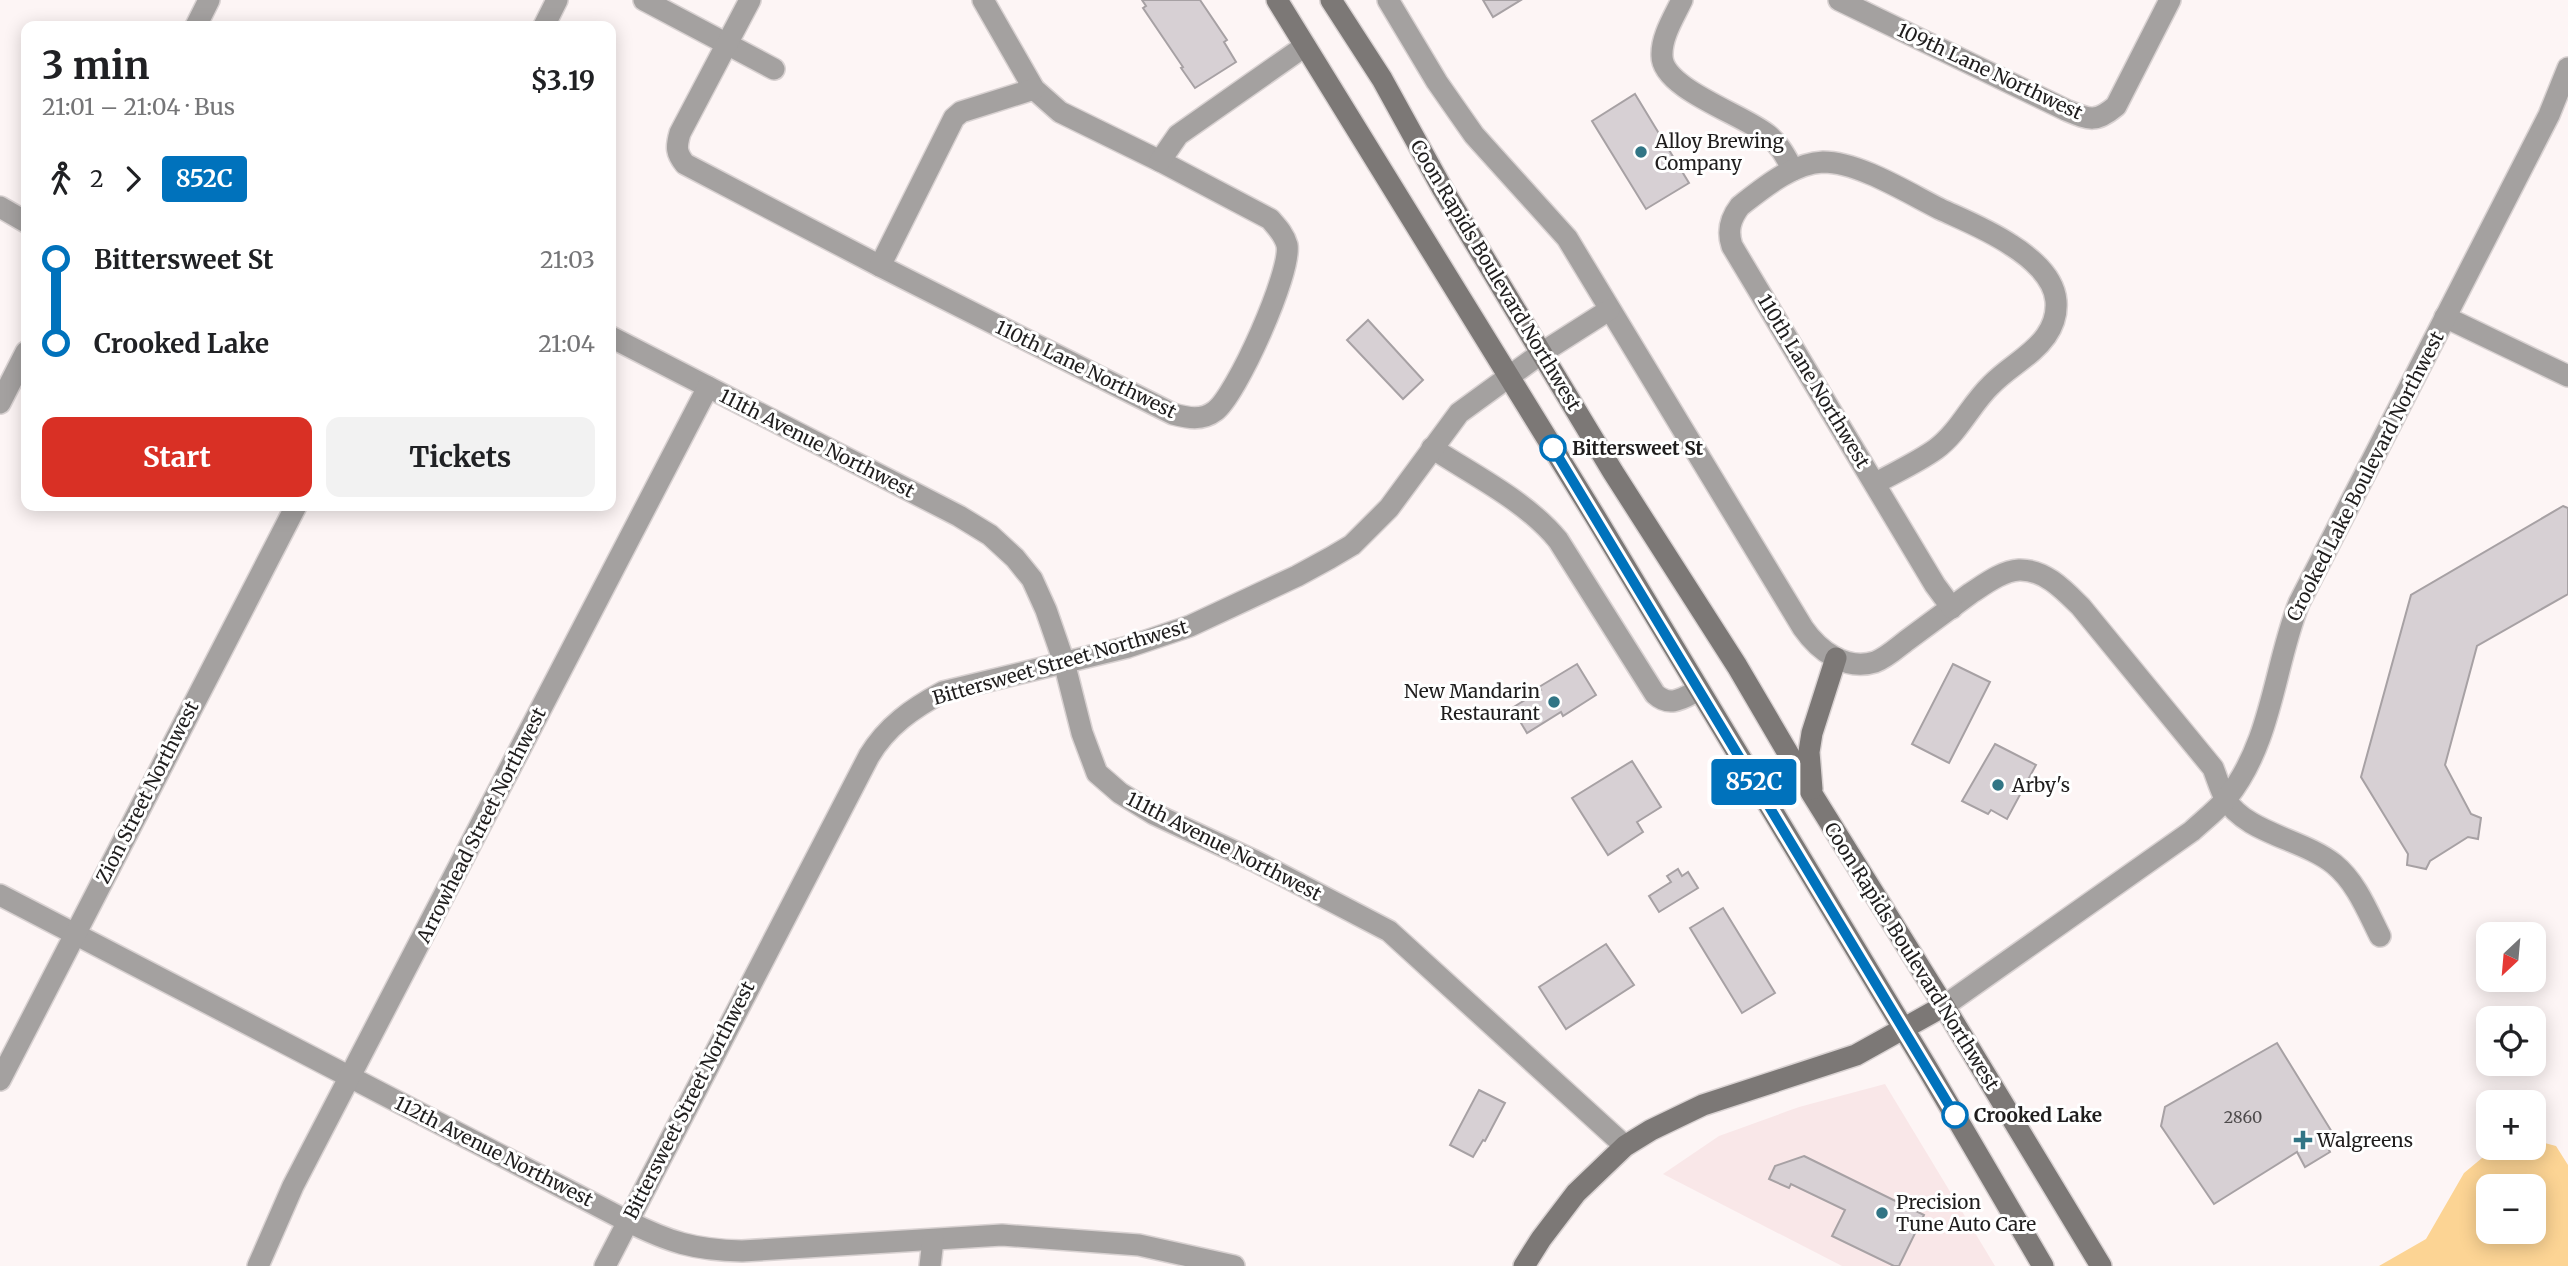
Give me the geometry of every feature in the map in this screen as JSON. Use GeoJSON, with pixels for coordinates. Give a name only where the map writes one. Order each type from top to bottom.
{"type":"FeatureCollection","features":[{"type":"Feature","properties":{"kind":"main road"},"geometry":{"type":"LineString","coordinates":[[1277,0],[1596,517],[2043,1266]]}},
{"type":"Feature","properties":{"kind":"main road","name":"Coon Rapids Boulevard Northwest"},"geometry":{"type":"LineString","coordinates":[[1331,0],[1382,79],[1442,188],[1613,472],[1737,666],[1812,794],[2101,1266]]}},
{"type":"Feature","properties":{"kind":"main road"},"geometry":{"type":"LineString","coordinates":[[1812,794],[1809,752],[1812,733],[1836,658]]}},
{"type":"Feature","properties":{"kind":"main road","name":"Crooked Lake Boulevard Northwest"},"geometry":{"type":"LineString","coordinates":[[1524,1266],[1576,1193],[1625,1146],[1703,1105],[1843,1060],[1944,1006]]}},
{"type":"Feature","properties":{"kind":"street"},"geometry":{"type":"LineString","coordinates":[[198,21],[209,0]]}},
{"type":"Feature","properties":{"kind":"street"},"geometry":{"type":"LineString","coordinates":[[546,21],[557,0]]}},
{"type":"Feature","properties":{"kind":"street"},"geometry":{"type":"LineString","coordinates":[[644,0],[774,69]]}},
{"type":"Feature","properties":{"kind":"street","name":"110th Lane Northwest"},"geometry":{"type":"LineString","coordinates":[[750,0],[680,133],[676,146],[678,156],[685,164],[1173,414],[1190,418],[1204,417],[1215,411],[1226,399],[1269,316],[1287,263],[1287,246],[1281,230],[1270,219],[1060,112],[1034,89],[983,0]]}},
{"type":"Feature","properties":{"kind":"street"},"geometry":{"type":"LineString","coordinates":[[1388,0],[1437,82],[1474,135],[1567,239],[1815,645],[1836,658],[1854,663],[1875,662],[2000,575],[2017,570],[2037,574],[2059,586],[2081,607],[2213,768],[2226,800],[2249,821],[2307,847],[2336,866],[2351,881],[2380,936]]}},
{"type":"Feature","properties":{"kind":"street"},"geometry":{"type":"LineString","coordinates":[[1682,0],[1665,37],[1661,59],[1664,69],[1676,82],[1767,134],[1784,152],[1793,170],[1808,164],[1826,162],[1866,173],[2012,245],[2040,269],[2050,282],[2056,301],[2056,316],[2042,343],[1990,385],[1946,441],[1876,483]]}},
{"type":"Feature","properties":{"kind":"street","name":"109th Lane Northwest"},"geometry":{"type":"LineString","coordinates":[[1839,0],[2066,110],[2095,119],[2103,117],[2116,106],[2171,0]]}},
{"type":"Feature","properties":{"kind":"street"},"geometry":{"type":"LineString","coordinates":[[1160,161],[1178,135],[1305,46]]}},
{"type":"Feature","properties":{"kind":"street","name":"Crooked Lake Boulevard Northwest"},"geometry":{"type":"LineString","coordinates":[[1944,1006],[2182,838],[2226,800],[2251,759],[2262,731],[2283,646],[2299,603],[2549,115],[2568,68]]}},
{"type":"Feature","properties":{"kind":"street"},"geometry":{"type":"LineString","coordinates":[[880,266],[954,118],[961,112],[1034,89]]}},
{"type":"Feature","properties":{"kind":"street","name":"110th Lane Northwest"},"geometry":{"type":"LineString","coordinates":[[1793,170],[1740,206],[1734,214],[1728,236],[1935,585],[1952,608]]}},
{"type":"Feature","properties":{"kind":"street"},"geometry":{"type":"LineString","coordinates":[[0,207],[21,219]]}},
{"type":"Feature","properties":{"kind":"street","name":"Bittersweet Street Northwest"},"geometry":{"type":"LineString","coordinates":[[605,1266],[774,936],[880,738],[922,703],[943,692],[1128,647],[1190,626],[1330,558],[1352,545],[1390,508],[1459,413],[1543,352],[1609,310]]}},
{"type":"Feature","properties":{"kind":"street"},"geometry":{"type":"LineString","coordinates":[[2445,317],[2568,376]]}},
{"type":"Feature","properties":{"kind":"street","name":"111th Avenue Northwest"},"geometry":{"type":"LineString","coordinates":[[616,340],[960,516],[990,535],[1015,558],[1031,579],[1046,610],[1064,662],[1082,733],[1097,774],[1120,793],[1154,814],[1389,931],[1625,1146]]}},
{"type":"Feature","properties":{"kind":"street"},"geometry":{"type":"LineString","coordinates":[[0,403],[21,362]]}},
{"type":"Feature","properties":{"kind":"street","name":"Arrowhead Street Northwest"},"geometry":{"type":"LineString","coordinates":[[258,1266],[293,1186],[708,387]]}},
{"type":"Feature","properties":{"kind":"street"},"geometry":{"type":"LineString","coordinates":[[1432,449],[1508,497],[1547,526],[1662,701],[1675,702],[1699,690]]}},
{"type":"Feature","properties":{"kind":"street","name":"Zion Street Northwest"},"geometry":{"type":"LineString","coordinates":[[0,1080],[293,511]]}},
{"type":"Feature","properties":{"kind":"street","name":"112th Avenue Northwest"},"geometry":{"type":"LineString","coordinates":[[0,895],[627,1221],[659,1237],[684,1245],[742,1251],[1002,1236],[1139,1245],[1234,1266]]}},
{"type":"Feature","properties":{"kind":"street"},"geometry":{"type":"LineString","coordinates":[[930,1266],[933,1240]]}},
{"type":"Feature","properties":{"kind":"shaded area"},"geometry":{"type":"Polygon","coordinates":[[[1885,1084],[1995,1266],[1842,1266],[1663,1174],[1719,1136],[1799,1107],[1885,1084]]]}},
{"type":"Feature","properties":{"kind":"shaded area"},"geometry":{"type":"Polygon","coordinates":[[[2546,1143],[2556,1146],[2568,1165],[2568,1266],[2379,1266],[2426,1239],[2464,1173],[2480,1160],[2546,1160],[2546,1143]]]}},
{"type":"Feature","properties":{"kind":"building"},"geometry":{"type":"Polygon","coordinates":[[[1142,0],[1200,0],[1227,40],[1224,42],[1236,62],[1195,88],[1143,8],[1146,6],[1142,0]]]}},
{"type":"Feature","properties":{"kind":"building"},"geometry":{"type":"Polygon","coordinates":[[[1483,0],[1521,0],[1493,17],[1483,0]]]}},
{"type":"Feature","properties":{"kind":"building","name":"Alloy Brewing Company"},"geometry":{"type":"Polygon","coordinates":[[[1635,94],[1689,183],[1646,209],[1592,121],[1635,94]]]}},
{"type":"Feature","properties":{"kind":"building"},"geometry":{"type":"Polygon","coordinates":[[[1368,320],[1423,380],[1403,399],[1347,340],[1368,320]]]}},
{"type":"Feature","properties":{"kind":"building"},"geometry":{"type":"Polygon","coordinates":[[[2563,506],[2568,508],[2568,594],[2477,646],[2445,765],[2471,814],[2481,818],[2478,839],[2468,837],[2430,861],[2426,869],[2407,865],[2408,854],[2361,777],[2411,595],[2563,506]]]}},
{"type":"Feature","properties":{"kind":"building","name":"New Mandarin Restaurant"},"geometry":{"type":"Polygon","coordinates":[[[1577,664],[1596,695],[1563,716],[1561,712],[1527,733],[1512,708],[1541,690],[1539,687],[1577,664]]]}},
{"type":"Feature","properties":{"kind":"building"},"geometry":{"type":"Polygon","coordinates":[[[1953,664],[1990,682],[1949,763],[1912,744],[1953,664]]]}},
{"type":"Feature","properties":{"kind":"building","name":"Arby's"},"geometry":{"type":"Polygon","coordinates":[[[1995,744],[2036,765],[2007,819],[1991,810],[1988,814],[1962,801],[1995,744]]]}},
{"type":"Feature","properties":{"kind":"building"},"geometry":{"type":"Polygon","coordinates":[[[1632,761],[1661,807],[1637,822],[1643,832],[1608,855],[1572,798],[1632,761]]]}},
{"type":"Feature","properties":{"kind":"building"},"geometry":{"type":"Polygon","coordinates":[[[1678,869],[1682,876],[1688,872],[1698,888],[1659,912],[1649,896],[1671,882],[1667,876],[1678,869]]]}},
{"type":"Feature","properties":{"kind":"building"},"geometry":{"type":"Polygon","coordinates":[[[1723,908],[1775,993],[1742,1013],[1690,928],[1723,908]]]}},
{"type":"Feature","properties":{"kind":"building"},"geometry":{"type":"Polygon","coordinates":[[[1606,944],[1634,985],[1566,1029],[1539,987],[1606,944]]]}},
{"type":"Feature","properties":{"kind":"building","name":"Walgreens"},"geometry":{"type":"Polygon","coordinates":[[[2277,1043],[2332,1132],[2322,1137],[2330,1152],[2305,1167],[2297,1152],[2214,1204],[2161,1126],[2165,1107],[2277,1043]]]}},
{"type":"Feature","properties":{"kind":"building"},"geometry":{"type":"Polygon","coordinates":[[[1479,1090],[1505,1103],[1485,1141],[1483,1140],[1473,1157],[1450,1145],[1479,1090]]]}},
{"type":"Feature","properties":{"kind":"building","name":"Precision Tune Auto Care"},"geometry":{"type":"Polygon","coordinates":[[[1804,1156],[1924,1215],[1899,1266],[1832,1236],[1845,1210],[1791,1184],[1789,1188],[1769,1179],[1775,1166],[1804,1156]]]}},
{"type":"Feature","properties":{"kind":"bus line","name":"852C"},"geometry":{"type":"LineString","coordinates":[[1553,448],[1955,1115]]}},
{"type":"Feature","properties":{"kind":"place","name":"Alloy Brewing Company"},"geometry":{"type":"Point","coordinates":[1641,152]}},
{"type":"Feature","properties":{"kind":"place","name":"Bittersweet St"},"geometry":{"type":"Point","coordinates":[1553,448]}},
{"type":"Feature","properties":{"kind":"place","name":"New Mandarin Restaurant"},"geometry":{"type":"Point","coordinates":[1554,702]}},
{"type":"Feature","properties":{"kind":"place","name":"Arby's"},"geometry":{"type":"Point","coordinates":[1998,785]}},
{"type":"Feature","properties":{"kind":"place","name":"Crooked Lake"},"geometry":{"type":"Point","coordinates":[1955,1115]}},
{"type":"Feature","properties":{"kind":"place","name":"Walgreens"},"geometry":{"type":"Point","coordinates":[2303,1140]}},
{"type":"Feature","properties":{"kind":"place","name":"Precision Tune Auto Care"},"geometry":{"type":"Point","coordinates":[1882,1213]}}]}
